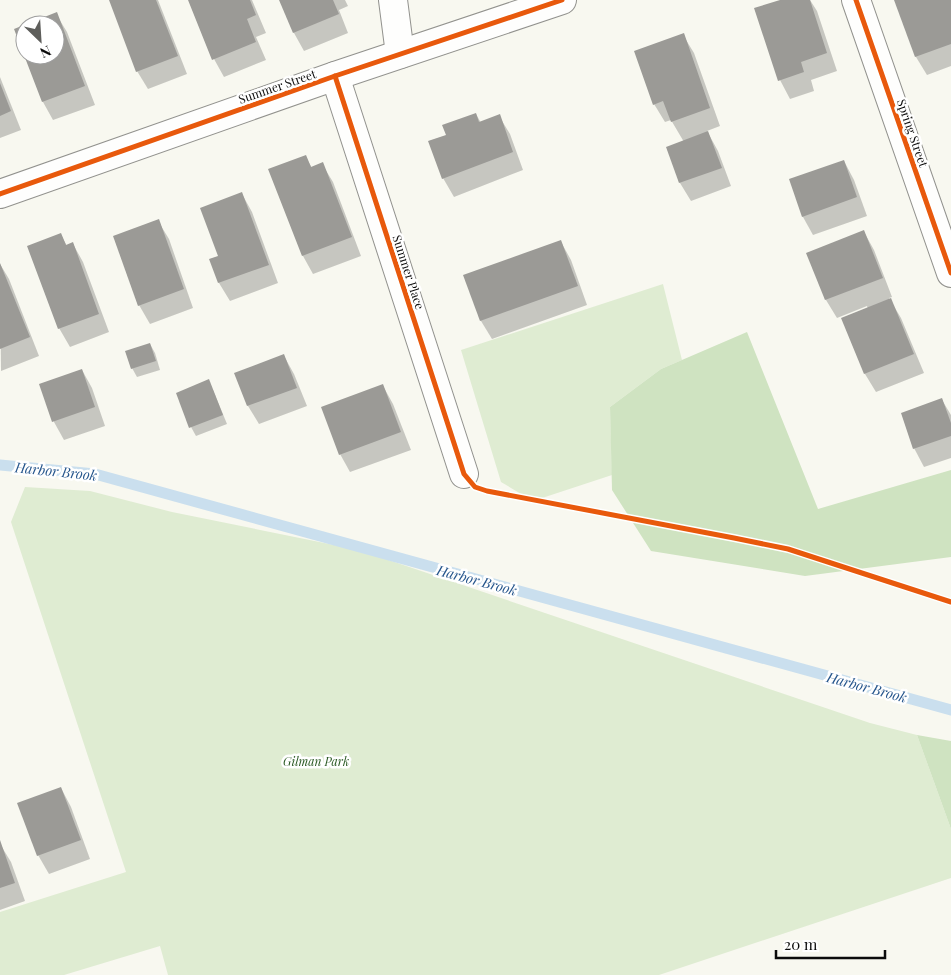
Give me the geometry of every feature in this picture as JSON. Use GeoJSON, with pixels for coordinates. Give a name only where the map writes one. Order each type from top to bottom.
{"type":"FeatureCollection","features":[{"type":"Feature","properties":{"kind":"street"},"geometry":{"type":"LineString","coordinates":[[393,0],[400,54]]}},
{"type":"Feature","properties":{"kind":"street","name":"Summer Street"},"geometry":{"type":"LineString","coordinates":[[0,194],[335,76],[562,0]]}},
{"type":"Feature","properties":{"kind":"street","name":"Spring Street"},"geometry":{"type":"LineString","coordinates":[[856,0],[951,273]]}},
{"type":"Feature","properties":{"kind":"street","name":"Summer Place"},"geometry":{"type":"LineString","coordinates":[[335,76],[464,474]]}},
{"type":"Feature","properties":{"kind":"green space"},"geometry":{"type":"Polygon","coordinates":[[[663,284],[682,360],[661,369],[610,407],[612,475],[533,501],[501,482],[461,350],[663,284]]]}},
{"type":"Feature","properties":{"kind":"green space"},"geometry":{"type":"Polygon","coordinates":[[[747,332],[818,509],[951,470],[951,557],[805,576],[651,551],[612,490],[610,407],[661,369],[747,332]]]}},
{"type":"Feature","properties":{"kind":"green space","name":"Gilman Park"},"geometry":{"type":"Polygon","coordinates":[[[25,487],[90,491],[172,512],[359,550],[870,723],[917,735],[951,829],[951,878],[659,975],[168,975],[160,946],[64,975],[0,975],[0,912],[126,872],[11,522],[25,487]]]}},
{"type":"Feature","properties":{"kind":"green space"},"geometry":{"type":"Polygon","coordinates":[[[917,735],[951,741],[951,829],[917,735]]]}},
{"type":"Feature","properties":{"kind":"building"},"geometry":{"type":"Polygon","coordinates":[[[109,0],[156,0],[178,56],[136,72],[109,0]]]}},
{"type":"Feature","properties":{"kind":"building"},"geometry":{"type":"Polygon","coordinates":[[[188,0],[250,0],[256,15],[247,19],[256,42],[212,60],[188,0]]]}},
{"type":"Feature","properties":{"kind":"building"},"geometry":{"type":"Polygon","coordinates":[[[279,0],[333,0],[339,14],[293,33],[279,0]]]}},
{"type":"Feature","properties":{"kind":"building"},"geometry":{"type":"Polygon","coordinates":[[[780,0],[810,0],[827,53],[801,62],[804,72],[778,81],[754,8],[780,0]]]}},
{"type":"Feature","properties":{"kind":"building"},"geometry":{"type":"Polygon","coordinates":[[[894,0],[951,0],[951,44],[915,57],[894,0]]]}},
{"type":"Feature","properties":{"kind":"building"},"geometry":{"type":"Polygon","coordinates":[[[65,33],[85,86],[42,102],[28,65],[65,65],[65,33]]]}},
{"type":"Feature","properties":{"kind":"building"},"geometry":{"type":"Polygon","coordinates":[[[684,33],[710,108],[671,122],[663,101],[653,105],[634,51],[684,33]]]}},
{"type":"Feature","properties":{"kind":"building"},"geometry":{"type":"Polygon","coordinates":[[[0,83],[11,111],[0,116],[0,83]]]}},
{"type":"Feature","properties":{"kind":"building"},"geometry":{"type":"Polygon","coordinates":[[[476,113],[479,122],[500,114],[513,152],[442,179],[428,141],[446,135],[442,125],[476,113]]]}},
{"type":"Feature","properties":{"kind":"building"},"geometry":{"type":"Polygon","coordinates":[[[708,131],[722,168],[679,183],[666,147],[708,131]]]}},
{"type":"Feature","properties":{"kind":"building"},"geometry":{"type":"Polygon","coordinates":[[[306,155],[311,167],[323,162],[352,237],[302,256],[268,169],[306,155]]]}},
{"type":"Feature","properties":{"kind":"building"},"geometry":{"type":"Polygon","coordinates":[[[844,160],[857,197],[802,217],[789,179],[844,160]]]}},
{"type":"Feature","properties":{"kind":"building"},"geometry":{"type":"Polygon","coordinates":[[[242,192],[269,265],[218,283],[209,259],[218,256],[200,208],[242,192]]]}},
{"type":"Feature","properties":{"kind":"building"},"geometry":{"type":"Polygon","coordinates":[[[159,219],[184,289],[138,306],[113,236],[159,219]]]}},
{"type":"Feature","properties":{"kind":"building"},"geometry":{"type":"Polygon","coordinates":[[[864,230],[883,278],[825,300],[806,253],[864,230]]]}},
{"type":"Feature","properties":{"kind":"building"},"geometry":{"type":"Polygon","coordinates":[[[61,233],[66,245],[73,242],[99,314],[58,329],[27,246],[61,233]]]}},
{"type":"Feature","properties":{"kind":"building"},"geometry":{"type":"Polygon","coordinates":[[[561,240],[578,286],[480,321],[463,275],[561,240]]]}},
{"type":"Feature","properties":{"kind":"building"},"geometry":{"type":"Polygon","coordinates":[[[0,263],[30,337],[0,349],[0,263]]]}},
{"type":"Feature","properties":{"kind":"building"},"geometry":{"type":"Polygon","coordinates":[[[891,298],[914,354],[864,374],[841,318],[891,298]]]}},
{"type":"Feature","properties":{"kind":"building"},"geometry":{"type":"Polygon","coordinates":[[[150,343],[156,361],[131,369],[125,351],[150,343]]]}},
{"type":"Feature","properties":{"kind":"building"},"geometry":{"type":"Polygon","coordinates":[[[284,354],[297,388],[247,406],[234,373],[284,354]]]}},
{"type":"Feature","properties":{"kind":"building"},"geometry":{"type":"Polygon","coordinates":[[[82,369],[95,407],[52,422],[39,384],[82,369]]]}},
{"type":"Feature","properties":{"kind":"building"},"geometry":{"type":"Polygon","coordinates":[[[209,379],[223,415],[189,428],[176,393],[209,379]]]}},
{"type":"Feature","properties":{"kind":"building"},"geometry":{"type":"Polygon","coordinates":[[[383,384],[401,432],[339,455],[321,407],[383,384]]]}},
{"type":"Feature","properties":{"kind":"building"},"geometry":{"type":"Polygon","coordinates":[[[942,398],[951,423],[951,436],[913,449],[901,413],[942,398]]]}},
{"type":"Feature","properties":{"kind":"building"},"geometry":{"type":"Polygon","coordinates":[[[61,787],[81,840],[37,856],[17,803],[61,787]]]}},
{"type":"Feature","properties":{"kind":"building"},"geometry":{"type":"Polygon","coordinates":[[[0,840],[15,883],[0,888],[0,840]]]}},
{"type":"Feature","properties":{"kind":"waterway","name":"Harbor Brook"},"geometry":{"type":"LineString","coordinates":[[0,465],[95,474],[951,710]]}},
{"type":"Feature","properties":{"kind":"cycle path"},"geometry":{"type":"LineString","coordinates":[[0,194],[335,76],[562,0]]}},
{"type":"Feature","properties":{"kind":"cycle path"},"geometry":{"type":"LineString","coordinates":[[856,0],[951,273]]}},
{"type":"Feature","properties":{"kind":"cycle path"},"geometry":{"type":"LineString","coordinates":[[335,76],[464,474],[475,487],[487,491],[788,549],[951,602]]}}]}
